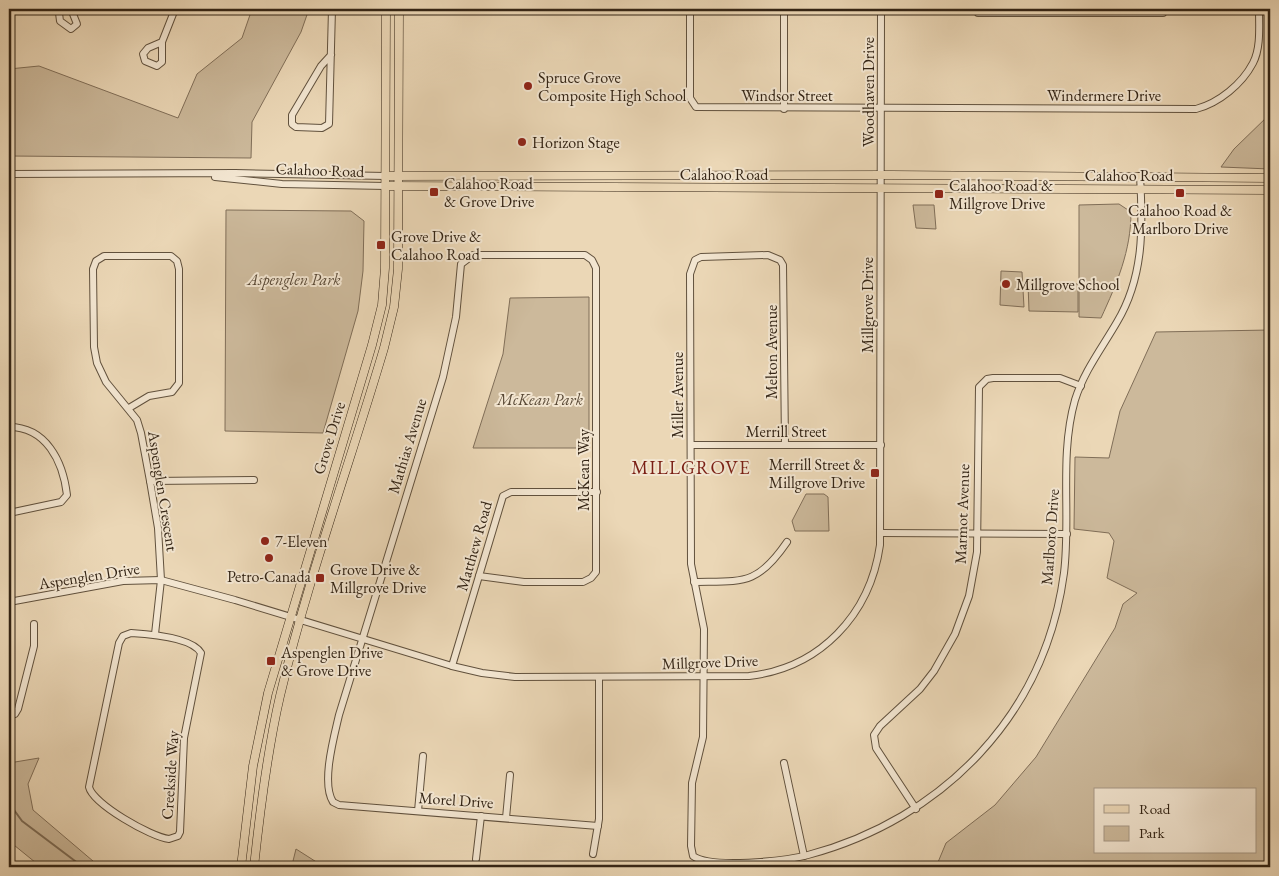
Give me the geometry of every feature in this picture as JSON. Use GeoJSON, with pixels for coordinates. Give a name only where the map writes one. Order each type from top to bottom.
{"type":"FeatureCollection","features":[{"type":"Feature","properties":{"kind":"main road","name":"Grove Drive"},"geometry":{"type":"LineString","coordinates":[[241,867],[246,818],[261,727],[289,616],[378,325],[385,276],[386,9]]}},
{"type":"Feature","properties":{"kind":"main road","name":"Grove Drive"},"geometry":{"type":"LineString","coordinates":[[254,867],[273,730],[301,620],[390,328],[398,269],[399,9]]}},
{"type":"Feature","properties":{"kind":"main road","name":"Calahoo Road"},"geometry":{"type":"LineString","coordinates":[[386,176],[882,175],[1270,178]]}},
{"type":"Feature","properties":{"kind":"main road","name":"Calahoo Road"},"geometry":{"type":"LineString","coordinates":[[386,186],[1270,190]]}},
{"type":"Feature","properties":{"kind":"street"},"geometry":{"type":"LineString","coordinates":[[64,9],[59,13],[60,22],[71,29],[77,24],[72,9]]}},
{"type":"Feature","properties":{"kind":"street"},"geometry":{"type":"LineString","coordinates":[[162,42],[175,9]]}},
{"type":"Feature","properties":{"kind":"street"},"geometry":{"type":"LineString","coordinates":[[331,55],[321,66],[292,115],[292,124],[296,127],[322,128],[329,124],[331,55],[332,9]]}},
{"type":"Feature","properties":{"kind":"street","name":"Windsor Street"},"geometry":{"type":"LineString","coordinates":[[690,9],[690,98],[694,105],[702,108],[881,109]]}},
{"type":"Feature","properties":{"kind":"street"},"geometry":{"type":"LineString","coordinates":[[784,9],[784,109]]}},
{"type":"Feature","properties":{"kind":"street","name":"Woodhaven Drive"},"geometry":{"type":"LineString","coordinates":[[881,9],[882,188]]}},
{"type":"Feature","properties":{"kind":"street"},"geometry":{"type":"LineString","coordinates":[[978,9],[978,14],[1070,12],[1163,13],[1163,9]]}},
{"type":"Feature","properties":{"kind":"street","name":"Windermere Drive"},"geometry":{"type":"LineString","coordinates":[[881,109],[1196,109],[1209,106],[1227,94],[1253,63],[1258,43],[1259,9]]}},
{"type":"Feature","properties":{"kind":"street"},"geometry":{"type":"LineString","coordinates":[[10,174],[11,325]]}},
{"type":"Feature","properties":{"kind":"street","name":"Calahoo Road"},"geometry":{"type":"LineString","coordinates":[[10,174],[386,176]]}},
{"type":"Feature","properties":{"kind":"street","name":"Calahoo Road"},"geometry":{"type":"LineString","coordinates":[[179,174],[282,184],[386,186]]}},
{"type":"Feature","properties":{"kind":"street","name":"Marlboro Drive"},"geometry":{"type":"LineString","coordinates":[[693,856],[707,863],[761,862],[804,856],[859,838],[916,809],[962,772],[981,753],[1008,719],[1029,683],[1048,638],[1058,601],[1064,575],[1067,534],[1068,432],[1081,386],[1093,361],[1118,322],[1135,283],[1141,253],[1140,176]]}},
{"type":"Feature","properties":{"kind":"street","name":"Millgrove Drive"},"geometry":{"type":"LineString","coordinates":[[301,620],[482,674],[515,677],[704,678],[749,676],[777,671],[804,660],[827,644],[842,630],[864,600],[875,573],[881,533],[882,188]]}},
{"type":"Feature","properties":{"kind":"street","name":"McKean Way"},"geometry":{"type":"LineString","coordinates":[[464,259],[474,255],[580,255],[589,257],[595,263],[596,572],[592,578],[583,582],[524,582],[480,576]]}},
{"type":"Feature","properties":{"kind":"street","name":"Melton Avenue"},"geometry":{"type":"LineString","coordinates":[[695,260],[708,255],[768,255],[780,260],[784,273],[785,445]]}},
{"type":"Feature","properties":{"kind":"street","name":"Aspenglen Crescent"},"geometry":{"type":"LineString","coordinates":[[129,408],[149,396],[172,392],[179,383],[179,269],[177,261],[171,256],[104,256],[99,258],[94,265],[94,347],[97,362],[106,382],[129,408],[141,434],[158,537],[161,580]]}},
{"type":"Feature","properties":{"kind":"street","name":"Mathias Avenue"},"geometry":{"type":"LineString","coordinates":[[362,639],[443,377],[456,317],[460,267],[464,259]]}},
{"type":"Feature","properties":{"kind":"street","name":"Miller Avenue"},"geometry":{"type":"LineString","coordinates":[[693,856],[692,792],[703,737],[704,678],[703,620],[691,564],[690,274],[695,260]]}},
{"type":"Feature","properties":{"kind":"street","name":"Marmot Avenue"},"geometry":{"type":"LineString","coordinates":[[916,809],[876,748],[874,735],[880,726],[920,689],[934,672],[956,634],[966,605],[975,573],[978,533],[978,392],[982,383],[993,378],[1060,378],[1081,386]]}},
{"type":"Feature","properties":{"kind":"street"},"geometry":{"type":"LineString","coordinates":[[9,427],[28,428],[46,443],[60,467],[67,495],[61,502],[9,513]]}},
{"type":"Feature","properties":{"kind":"street","name":"Merrill Street"},"geometry":{"type":"LineString","coordinates":[[691,445],[881,445]]}},
{"type":"Feature","properties":{"kind":"street"},"geometry":{"type":"LineString","coordinates":[[150,481],[254,480]]}},
{"type":"Feature","properties":{"kind":"street","name":"Matthew Road"},"geometry":{"type":"LineString","coordinates":[[452,666],[502,500],[506,493],[597,492]]}},
{"type":"Feature","properties":{"kind":"street"},"geometry":{"type":"LineString","coordinates":[[881,533],[1067,534]]}},
{"type":"Feature","properties":{"kind":"street"},"geometry":{"type":"LineString","coordinates":[[694,582],[739,581],[754,577],[774,562],[787,542]]}},
{"type":"Feature","properties":{"kind":"street"},"geometry":{"type":"LineString","coordinates":[[156,634],[161,580]]}},
{"type":"Feature","properties":{"kind":"street","name":"Aspenglen Drive"},"geometry":{"type":"LineString","coordinates":[[9,602],[123,581],[161,580],[301,620]]}},
{"type":"Feature","properties":{"kind":"street"},"geometry":{"type":"LineString","coordinates":[[9,715],[15,714],[18,709],[34,646],[34,624]]}},
{"type":"Feature","properties":{"kind":"street","name":"Creekside Way"},"geometry":{"type":"LineString","coordinates":[[130,633],[156,634],[195,646],[201,652],[184,738],[180,832],[178,836],[169,840],[140,828],[96,799],[89,787],[119,643],[124,636],[130,633]]}},
{"type":"Feature","properties":{"kind":"street","name":"Morel Drive"},"geometry":{"type":"LineString","coordinates":[[362,639],[333,740],[329,794],[333,802],[339,805],[598,826]]}},
{"type":"Feature","properties":{"kind":"street"},"geometry":{"type":"LineString","coordinates":[[593,854],[598,826],[599,678]]}},
{"type":"Feature","properties":{"kind":"street"},"geometry":{"type":"LineString","coordinates":[[418,811],[423,756]]}},
{"type":"Feature","properties":{"kind":"street"},"geometry":{"type":"LineString","coordinates":[[784,762],[804,856]]}},
{"type":"Feature","properties":{"kind":"street"},"geometry":{"type":"LineString","coordinates":[[506,818],[510,775]]}},
{"type":"Feature","properties":{"kind":"street"},"geometry":{"type":"LineString","coordinates":[[476,859],[481,816]]}},
{"type":"Feature","properties":{"kind":"green space"},"geometry":{"type":"Polygon","coordinates":[[[252,9],[309,9],[301,32],[252,122],[251,158],[9,156],[9,69],[39,66],[178,118],[197,74],[242,38],[252,9]]]}},
{"type":"Feature","properties":{"kind":"green space"},"geometry":{"type":"Polygon","coordinates":[[[1270,114],[1270,169],[1221,167],[1234,149],[1270,114]]]}},
{"type":"Feature","properties":{"kind":"green space"},"geometry":{"type":"Polygon","coordinates":[[[1119,204],[1131,212],[1129,240],[1118,279],[1101,318],[1079,317],[1079,205],[1119,204]]]}},
{"type":"Feature","properties":{"kind":"green space"},"geometry":{"type":"Polygon","coordinates":[[[913,205],[934,205],[936,229],[916,228],[913,205]]]}},
{"type":"Feature","properties":{"kind":"green space","name":"Aspenglen Park"},"geometry":{"type":"Polygon","coordinates":[[[226,210],[351,211],[364,221],[363,271],[358,311],[323,433],[225,431],[226,210]]]}},
{"type":"Feature","properties":{"kind":"green space"},"geometry":{"type":"Polygon","coordinates":[[[1001,271],[1022,272],[1024,307],[1000,305],[1001,271]]]}},
{"type":"Feature","properties":{"kind":"green space"},"geometry":{"type":"Polygon","coordinates":[[[1028,283],[1078,284],[1078,312],[1029,311],[1028,283]]]}},
{"type":"Feature","properties":{"kind":"green space","name":"McKean Park"},"geometry":{"type":"Polygon","coordinates":[[[589,297],[589,448],[473,448],[503,354],[510,298],[589,297]]]}},
{"type":"Feature","properties":{"kind":"green space"},"geometry":{"type":"Polygon","coordinates":[[[1270,330],[1270,867],[936,867],[946,843],[995,805],[1036,757],[1115,628],[1123,604],[1137,593],[1107,578],[1114,541],[1109,533],[1074,529],[1075,457],[1109,458],[1120,411],[1156,332],[1270,330]]]}},
{"type":"Feature","properties":{"kind":"green space"},"geometry":{"type":"Polygon","coordinates":[[[806,494],[824,494],[828,497],[829,531],[795,531],[792,521],[806,494]]]}},
{"type":"Feature","properties":{"kind":"green space"},"geometry":{"type":"Polygon","coordinates":[[[39,758],[28,784],[33,810],[100,867],[41,867],[9,841],[9,763],[39,758]]]}},
{"type":"Feature","properties":{"kind":"green space"},"geometry":{"type":"Polygon","coordinates":[[[296,849],[318,863],[340,867],[300,867],[293,861],[296,849]]]}},
{"type":"Feature","properties":{"kind":"waterway"},"geometry":{"type":"LineString","coordinates":[[9,803],[22,821],[83,867]]}},
{"type":"Feature","properties":{"kind":"place","name":"Spruce Grove Composite High School"},"geometry":{"type":"Point","coordinates":[528,86]}},
{"type":"Feature","properties":{"kind":"place","name":"Horizon Stage"},"geometry":{"type":"Point","coordinates":[522,142]}},
{"type":"Feature","properties":{"kind":"place","name":"Calahoo Road & Grove Drive"},"geometry":{"type":"Point","coordinates":[434,192]}},
{"type":"Feature","properties":{"kind":"place","name":"Calahoo Road & Marlboro Drive"},"geometry":{"type":"Point","coordinates":[1180,193]}},
{"type":"Feature","properties":{"kind":"place","name":"Calahoo Road & Millgrove Drive"},"geometry":{"type":"Point","coordinates":[939,194]}},
{"type":"Feature","properties":{"kind":"place","name":"Grove Drive & Calahoo Road"},"geometry":{"type":"Point","coordinates":[381,245]}},
{"type":"Feature","properties":{"kind":"place","name":"Millgrove School"},"geometry":{"type":"Point","coordinates":[1006,284]}},
{"type":"Feature","properties":{"kind":"place","name":"Merrill Street & Millgrove Drive"},"geometry":{"type":"Point","coordinates":[875,473]}},
{"type":"Feature","properties":{"kind":"place","name":"7-Eleven"},"geometry":{"type":"Point","coordinates":[265,541]}},
{"type":"Feature","properties":{"kind":"place","name":"Petro-Canada"},"geometry":{"type":"Point","coordinates":[269,558]}},
{"type":"Feature","properties":{"kind":"place","name":"Grove Drive & Millgrove Drive"},"geometry":{"type":"Point","coordinates":[320,578]}},
{"type":"Feature","properties":{"kind":"place","name":"Aspenglen Drive & Grove Drive"},"geometry":{"type":"Point","coordinates":[271,661]}},
{"type":"Feature","properties":{"kind":"district","name":"MILLGROVE"},"geometry":{"type":"Point","coordinates":[691,467]}}]}
